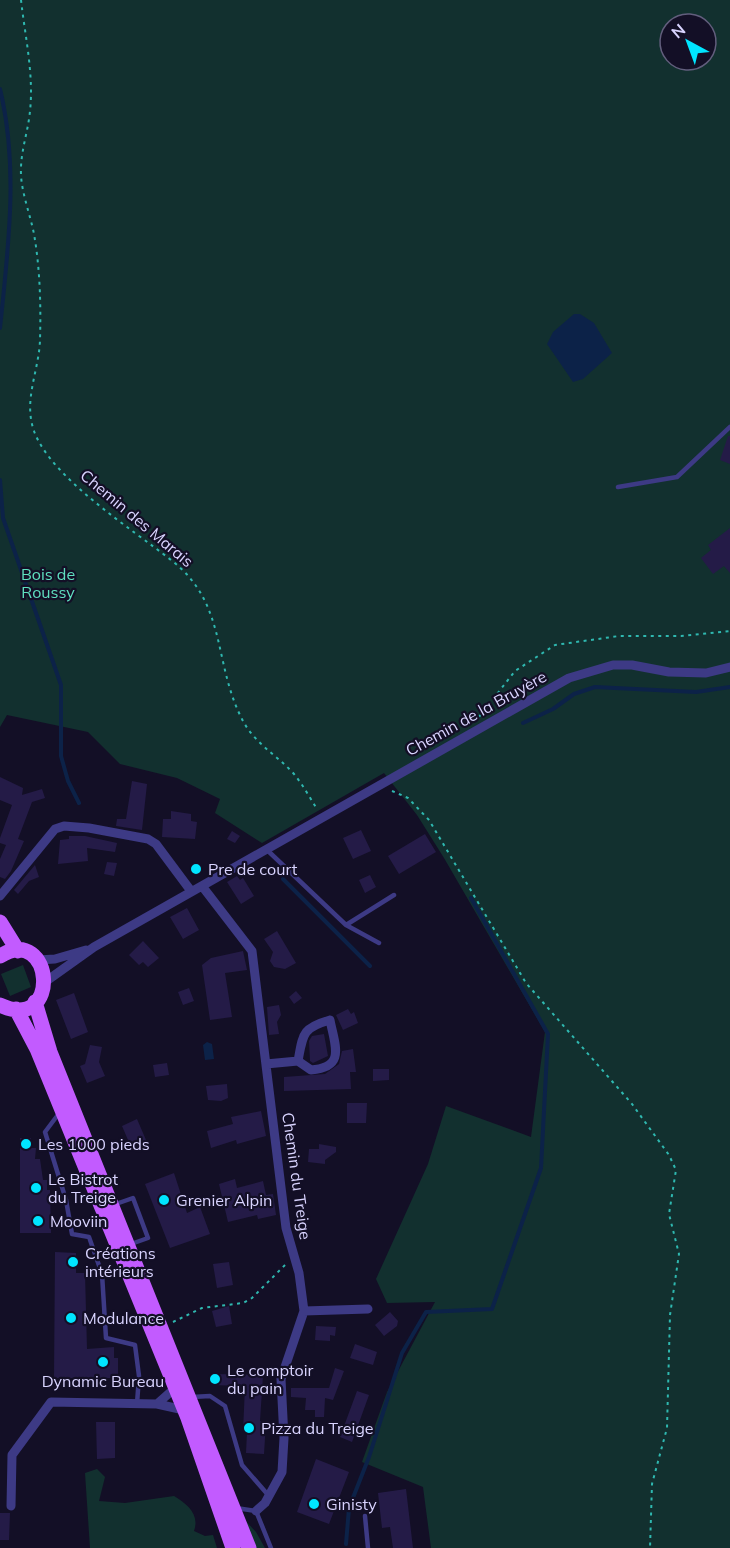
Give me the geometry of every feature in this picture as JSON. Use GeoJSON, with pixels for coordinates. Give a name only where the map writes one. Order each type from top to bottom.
{"type":"FeatureCollection","features":[{"type":"Feature","properties":{"kind":"main road"},"geometry":{"type":"LineString","coordinates":[[0,922],[18,951],[38,960],[43,969],[45,982],[41,995],[35,1002],[16,1010],[0,1005]]}},
{"type":"Feature","properties":{"kind":"main road"},"geometry":{"type":"LineString","coordinates":[[0,956],[18,951]]}},
{"type":"Feature","properties":{"kind":"main road"},"geometry":{"type":"LineString","coordinates":[[35,1002],[50,1052],[162,1327],[233,1548]]}},
{"type":"Feature","properties":{"kind":"main road"},"geometry":{"type":"LineString","coordinates":[[16,1010],[36,1049],[62,1110],[175,1389],[187,1404],[249,1548]]}},
{"type":"Feature","properties":{"kind":"street","name":"Chemin de la Bruyère"},"geometry":{"type":"LineString","coordinates":[[94,947],[569,678],[613,665],[632,665],[669,672],[706,673],[730,668]]}},
{"type":"Feature","properties":{"kind":"street"},"geometry":{"type":"LineString","coordinates":[[0,896],[48,835],[64,826],[148,839],[156,844],[191,891]]}},
{"type":"Feature","properties":{"kind":"street","name":"Chemin du Treige"},"geometry":{"type":"LineString","coordinates":[[202,886],[252,951],[286,1228],[304,1311],[281,1379],[284,1438],[282,1472],[269,1496],[256,1511]]}},
{"type":"Feature","properties":{"kind":"street"},"geometry":{"type":"LineString","coordinates":[[38,960],[55,959],[94,947]]}},
{"type":"Feature","properties":{"kind":"street"},"geometry":{"type":"LineString","coordinates":[[45,982],[94,947]]}},
{"type":"Feature","properties":{"kind":"street"},"geometry":{"type":"LineString","coordinates":[[266,1064],[298,1061],[311,1070],[330,1066],[336,1059],[330,1020],[311,1026],[303,1037],[298,1061]]}},
{"type":"Feature","properties":{"kind":"street"},"geometry":{"type":"LineString","coordinates":[[304,1311],[368,1309]]}},
{"type":"Feature","properties":{"kind":"street"},"geometry":{"type":"LineString","coordinates":[[157,1404],[175,1389]]}},
{"type":"Feature","properties":{"kind":"street"},"geometry":{"type":"LineString","coordinates":[[11,1506],[12,1455],[51,1402],[187,1404]]}},
{"type":"Feature","properties":{"kind":"lane"},"geometry":{"type":"LineString","coordinates":[[618,487],[677,477],[730,427]]}},
{"type":"Feature","properties":{"kind":"lane"},"geometry":{"type":"LineString","coordinates":[[266,849],[346,925],[379,943]]}},
{"type":"Feature","properties":{"kind":"lane"},"geometry":{"type":"LineString","coordinates":[[346,925],[394,895]]}},
{"type":"Feature","properties":{"kind":"lane"},"geometry":{"type":"LineString","coordinates":[[62,1110],[45,1132],[66,1200],[72,1234],[89,1237],[102,1274],[106,1338],[135,1345],[139,1376],[137,1404]]}},
{"type":"Feature","properties":{"kind":"lane"},"geometry":{"type":"LineString","coordinates":[[113,1205],[133,1198],[148,1238],[129,1245]]}},
{"type":"Feature","properties":{"kind":"lane"},"geometry":{"type":"LineString","coordinates":[[187,1404],[210,1396],[225,1406],[242,1465],[269,1496]]}},
{"type":"Feature","properties":{"kind":"lane"},"geometry":{"type":"LineString","coordinates":[[233,1508],[256,1511],[271,1548]]}},
{"type":"Feature","properties":{"kind":"lane"},"geometry":{"type":"LineString","coordinates":[[365,1516],[368,1548]]}},
{"type":"Feature","properties":{"kind":"path","name":"Chemin des Marais"},"geometry":{"type":"LineString","coordinates":[[21,0],[31,90],[30,112],[20,157],[21,178],[33,228],[39,270],[40,341],[29,398],[33,429],[51,461],[130,532],[171,560],[193,581],[209,607],[216,626],[235,705],[241,719],[261,746],[295,775],[321,817]]}},
{"type":"Feature","properties":{"kind":"path"},"geometry":{"type":"LineString","coordinates":[[463,736],[515,671],[555,645],[619,636],[681,636],[730,631]]}},
{"type":"Feature","properties":{"kind":"path"},"geometry":{"type":"LineString","coordinates":[[381,783],[408,798],[429,820],[526,983],[632,1104],[669,1155],[676,1170],[669,1214],[679,1254],[670,1315],[667,1428],[653,1475],[650,1548]]}},
{"type":"Feature","properties":{"kind":"path"},"geometry":{"type":"LineString","coordinates":[[162,1327],[202,1308],[243,1303],[252,1298],[281,1272],[293,1254]]}},
{"type":"Feature","properties":{"kind":"green space","name":"Bois de Roussy"},"geometry":{"type":"Polygon","coordinates":[[[0,0],[730,0],[730,1548],[431,1548],[423,1487],[362,1462],[387,1392],[435,1302],[387,1303],[376,1279],[428,1164],[446,1106],[531,1137],[545,1032],[444,858],[417,815],[384,773],[262,843],[215,813],[220,799],[177,778],[120,764],[88,732],[7,715],[0,727],[0,0]]]}},
{"type":"Feature","properties":{"kind":"green space"},"geometry":{"type":"Polygon","coordinates":[[[23,965],[31,987],[10,996],[1,974],[23,965]]]}},
{"type":"Feature","properties":{"kind":"green space"},"geometry":{"type":"Polygon","coordinates":[[[97,1469],[105,1477],[99,1501],[125,1503],[174,1496],[188,1506],[194,1515],[194,1531],[205,1536],[213,1535],[217,1548],[90,1548],[85,1473],[97,1469]]]}},
{"type":"Feature","properties":{"kind":"green space"},"geometry":{"type":"Polygon","coordinates":[[[241,1516],[256,1532],[265,1548],[253,1548],[241,1516]]]}},
{"type":"Feature","properties":{"kind":"water"},"geometry":{"type":"Polygon","coordinates":[[[574,314],[580,314],[594,323],[612,353],[583,379],[573,382],[547,344],[553,332],[574,314]]]}},
{"type":"Feature","properties":{"kind":"water"},"geometry":{"type":"Polygon","coordinates":[[[207,1042],[212,1044],[214,1059],[205,1060],[203,1045],[207,1042]]]}},
{"type":"Feature","properties":{"kind":"building"},"geometry":{"type":"Polygon","coordinates":[[[728,436],[730,436],[730,464],[720,460],[728,436]]]}},
{"type":"Feature","properties":{"kind":"building"},"geometry":{"type":"Polygon","coordinates":[[[730,528],[730,573],[724,566],[713,574],[701,558],[711,550],[708,545],[730,528]]]}},
{"type":"Feature","properties":{"kind":"building"},"geometry":{"type":"Polygon","coordinates":[[[0,777],[23,788],[22,795],[42,789],[45,798],[32,802],[18,839],[24,841],[5,879],[0,877],[0,859],[6,845],[0,843],[0,838],[12,805],[0,800],[0,777]]]}},
{"type":"Feature","properties":{"kind":"building"},"geometry":{"type":"Polygon","coordinates":[[[132,781],[147,784],[142,830],[116,826],[117,819],[126,819],[132,781]]]}},
{"type":"Feature","properties":{"kind":"building"},"geometry":{"type":"Polygon","coordinates":[[[171,811],[191,814],[191,821],[197,822],[195,839],[162,837],[163,819],[171,819],[171,811]]]}},
{"type":"Feature","properties":{"kind":"building"},"geometry":{"type":"Polygon","coordinates":[[[361,830],[371,851],[353,859],[343,838],[361,830]]]}},
{"type":"Feature","properties":{"kind":"building"},"geometry":{"type":"Polygon","coordinates":[[[232,831],[240,836],[235,843],[227,839],[232,831]]]}},
{"type":"Feature","properties":{"kind":"building"},"geometry":{"type":"Polygon","coordinates":[[[425,834],[436,852],[399,874],[388,856],[425,834]]]}},
{"type":"Feature","properties":{"kind":"building"},"geometry":{"type":"Polygon","coordinates":[[[69,836],[85,836],[117,843],[115,852],[87,848],[88,861],[58,864],[60,840],[69,839],[69,836]]]}},
{"type":"Feature","properties":{"kind":"building"},"geometry":{"type":"Polygon","coordinates":[[[107,862],[117,863],[114,876],[104,874],[107,862]]]}},
{"type":"Feature","properties":{"kind":"building"},"geometry":{"type":"Polygon","coordinates":[[[35,865],[39,877],[29,881],[18,894],[14,890],[35,865]]]}},
{"type":"Feature","properties":{"kind":"building"},"geometry":{"type":"Polygon","coordinates":[[[370,875],[376,887],[365,893],[359,880],[370,875]]]}},
{"type":"Feature","properties":{"kind":"building"},"geometry":{"type":"Polygon","coordinates":[[[237,876],[240,880],[243,878],[254,896],[241,904],[227,882],[237,876]]]}},
{"type":"Feature","properties":{"kind":"building"},"geometry":{"type":"Polygon","coordinates":[[[187,908],[199,930],[183,939],[170,917],[187,908]]]}},
{"type":"Feature","properties":{"kind":"building"},"geometry":{"type":"Polygon","coordinates":[[[277,931],[296,963],[285,969],[274,967],[270,961],[273,952],[264,939],[277,931]]]}},
{"type":"Feature","properties":{"kind":"building"},"geometry":{"type":"Polygon","coordinates":[[[143,941],[159,958],[148,967],[143,962],[139,965],[129,955],[143,941]]]}},
{"type":"Feature","properties":{"kind":"building"},"geometry":{"type":"Polygon","coordinates":[[[243,951],[247,970],[225,973],[232,1017],[210,1020],[202,965],[211,958],[243,951]]]}},
{"type":"Feature","properties":{"kind":"building"},"geometry":{"type":"Polygon","coordinates":[[[189,988],[194,1001],[183,1005],[178,992],[189,988]]]}},
{"type":"Feature","properties":{"kind":"building"},"geometry":{"type":"Polygon","coordinates":[[[296,991],[302,998],[294,1004],[289,997],[296,991]]]}},
{"type":"Feature","properties":{"kind":"building"},"geometry":{"type":"Polygon","coordinates":[[[74,993],[88,1032],[71,1039],[56,1000],[74,993]]]}},
{"type":"Feature","properties":{"kind":"building"},"geometry":{"type":"Polygon","coordinates":[[[279,1005],[281,1015],[277,1022],[279,1034],[269,1035],[267,1007],[279,1005]]]}},
{"type":"Feature","properties":{"kind":"building"},"geometry":{"type":"Polygon","coordinates":[[[348,1009],[351,1014],[354,1012],[358,1023],[343,1030],[336,1015],[348,1009]]]}},
{"type":"Feature","properties":{"kind":"building"},"geometry":{"type":"Polygon","coordinates":[[[324,1034],[328,1056],[313,1063],[310,1061],[309,1041],[312,1036],[324,1034]]]}},
{"type":"Feature","properties":{"kind":"building"},"geometry":{"type":"Polygon","coordinates":[[[90,1045],[102,1047],[99,1062],[105,1076],[87,1083],[80,1066],[85,1064],[90,1045]]]}},
{"type":"Feature","properties":{"kind":"building"},"geometry":{"type":"Polygon","coordinates":[[[353,1049],[356,1072],[350,1072],[351,1089],[284,1091],[284,1077],[325,1074],[339,1064],[342,1051],[353,1049]]]}},
{"type":"Feature","properties":{"kind":"building"},"geometry":{"type":"Polygon","coordinates":[[[167,1063],[169,1075],[155,1077],[153,1065],[167,1063]]]}},
{"type":"Feature","properties":{"kind":"building"},"geometry":{"type":"Polygon","coordinates":[[[373,1069],[389,1069],[389,1080],[373,1081],[373,1069]]]}},
{"type":"Feature","properties":{"kind":"building"},"geometry":{"type":"Polygon","coordinates":[[[227,1084],[228,1098],[221,1101],[208,1100],[206,1086],[227,1084]]]}},
{"type":"Feature","properties":{"kind":"building"},"geometry":{"type":"Polygon","coordinates":[[[347,1103],[367,1103],[366,1123],[347,1123],[347,1103]]]}},
{"type":"Feature","properties":{"kind":"building"},"geometry":{"type":"Polygon","coordinates":[[[261,1111],[266,1136],[237,1144],[236,1140],[211,1148],[207,1131],[233,1124],[231,1117],[261,1111]]]}},
{"type":"Feature","properties":{"kind":"building"},"geometry":{"type":"Polygon","coordinates":[[[137,1119],[146,1140],[131,1147],[122,1126],[137,1119]]]}},
{"type":"Feature","properties":{"kind":"building"},"geometry":{"type":"Polygon","coordinates":[[[20,1138],[31,1138],[31,1148],[36,1148],[35,1159],[40,1159],[43,1180],[47,1180],[47,1190],[50,1190],[51,1233],[20,1233],[20,1138]]]}},
{"type":"Feature","properties":{"kind":"building"},"geometry":{"type":"Polygon","coordinates":[[[319,1144],[336,1147],[336,1152],[325,1160],[325,1164],[308,1162],[309,1149],[319,1149],[319,1144]]]}},
{"type":"Feature","properties":{"kind":"building"},"geometry":{"type":"Polygon","coordinates":[[[174,1173],[187,1213],[200,1207],[210,1234],[170,1248],[145,1184],[174,1173]]]}},
{"type":"Feature","properties":{"kind":"building"},"geometry":{"type":"Polygon","coordinates":[[[235,1179],[237,1188],[263,1181],[266,1195],[273,1194],[276,1215],[258,1219],[257,1215],[228,1222],[219,1184],[235,1179]]]}},
{"type":"Feature","properties":{"kind":"building"},"geometry":{"type":"Polygon","coordinates":[[[55,1252],[76,1253],[76,1273],[85,1273],[87,1349],[114,1347],[114,1358],[118,1358],[118,1378],[54,1378],[55,1252]]]}},
{"type":"Feature","properties":{"kind":"building"},"geometry":{"type":"Polygon","coordinates":[[[229,1262],[233,1285],[217,1288],[213,1264],[229,1262]]]}},
{"type":"Feature","properties":{"kind":"building"},"geometry":{"type":"Polygon","coordinates":[[[229,1306],[232,1324],[216,1327],[212,1311],[229,1306]]]}},
{"type":"Feature","properties":{"kind":"building"},"geometry":{"type":"Polygon","coordinates":[[[390,1312],[398,1321],[397,1326],[384,1336],[375,1325],[390,1312]]]}},
{"type":"Feature","properties":{"kind":"building"},"geometry":{"type":"Polygon","coordinates":[[[316,1326],[336,1327],[335,1336],[330,1335],[330,1341],[315,1340],[316,1326]]]}},
{"type":"Feature","properties":{"kind":"building"},"geometry":{"type":"Polygon","coordinates":[[[355,1344],[377,1352],[373,1365],[350,1358],[355,1344]]]}},
{"type":"Feature","properties":{"kind":"building"},"geometry":{"type":"Polygon","coordinates":[[[335,1368],[344,1371],[333,1400],[325,1398],[324,1417],[315,1417],[315,1410],[305,1410],[306,1398],[291,1397],[291,1388],[329,1388],[335,1368]]]}},
{"type":"Feature","properties":{"kind":"building"},"geometry":{"type":"Polygon","coordinates":[[[211,1374],[263,1375],[260,1421],[266,1422],[264,1454],[246,1453],[247,1432],[243,1432],[245,1386],[211,1385],[211,1374]]]}},
{"type":"Feature","properties":{"kind":"building"},"geometry":{"type":"Polygon","coordinates":[[[357,1391],[369,1395],[352,1442],[340,1437],[357,1391]]]}},
{"type":"Feature","properties":{"kind":"building"},"geometry":{"type":"Polygon","coordinates":[[[96,1422],[115,1422],[115,1458],[97,1459],[96,1422]]]}},
{"type":"Feature","properties":{"kind":"building"},"geometry":{"type":"Polygon","coordinates":[[[316,1459],[349,1472],[329,1524],[297,1512],[316,1459]]]}},
{"type":"Feature","properties":{"kind":"building"},"geometry":{"type":"Polygon","coordinates":[[[406,1489],[413,1548],[393,1548],[390,1527],[382,1528],[378,1493],[406,1489]]]}},
{"type":"Feature","properties":{"kind":"building"},"geometry":{"type":"Polygon","coordinates":[[[0,1513],[10,1513],[9,1540],[0,1540],[0,1513]]]}},
{"type":"Feature","properties":{"kind":"waterway"},"geometry":{"type":"LineString","coordinates":[[0,89],[6,118],[10,178],[9,239],[0,328]]}},
{"type":"Feature","properties":{"kind":"waterway"},"geometry":{"type":"LineString","coordinates":[[0,480],[3,518],[61,685],[61,756],[68,781],[79,803]]}},
{"type":"Feature","properties":{"kind":"waterway"},"geometry":{"type":"LineString","coordinates":[[523,723],[553,709],[574,694],[595,687],[696,692],[730,687]]}},
{"type":"Feature","properties":{"kind":"waterway"},"geometry":{"type":"LineString","coordinates":[[283,879],[370,966]]}},
{"type":"Feature","properties":{"kind":"waterway"},"geometry":{"type":"LineString","coordinates":[[346,1544],[349,1508],[369,1457],[402,1353],[426,1312],[492,1309],[541,1168],[548,1034],[471,898]]}},
{"type":"Feature","properties":{"kind":"place","name":"Pre de court"},"geometry":{"type":"Point","coordinates":[196,869]}},
{"type":"Feature","properties":{"kind":"place","name":"Les 1000 pieds"},"geometry":{"type":"Point","coordinates":[26,1144]}},
{"type":"Feature","properties":{"kind":"place","name":"Le Bistrot du Treige"},"geometry":{"type":"Point","coordinates":[36,1188]}},
{"type":"Feature","properties":{"kind":"place","name":"Grenier Alpin"},"geometry":{"type":"Point","coordinates":[164,1200]}},
{"type":"Feature","properties":{"kind":"place","name":"Mooviin"},"geometry":{"type":"Point","coordinates":[38,1221]}},
{"type":"Feature","properties":{"kind":"place","name":"Créations intérieurs"},"geometry":{"type":"Point","coordinates":[73,1262]}},
{"type":"Feature","properties":{"kind":"place","name":"Modulance"},"geometry":{"type":"Point","coordinates":[71,1318]}},
{"type":"Feature","properties":{"kind":"place","name":"Dynamic Bureau"},"geometry":{"type":"Point","coordinates":[103,1362]}},
{"type":"Feature","properties":{"kind":"place","name":"Le comptoir du pain"},"geometry":{"type":"Point","coordinates":[215,1379]}},
{"type":"Feature","properties":{"kind":"place","name":"Pizza du Treige"},"geometry":{"type":"Point","coordinates":[249,1428]}},
{"type":"Feature","properties":{"kind":"place","name":"Ginisty"},"geometry":{"type":"Point","coordinates":[314,1504]}}]}
